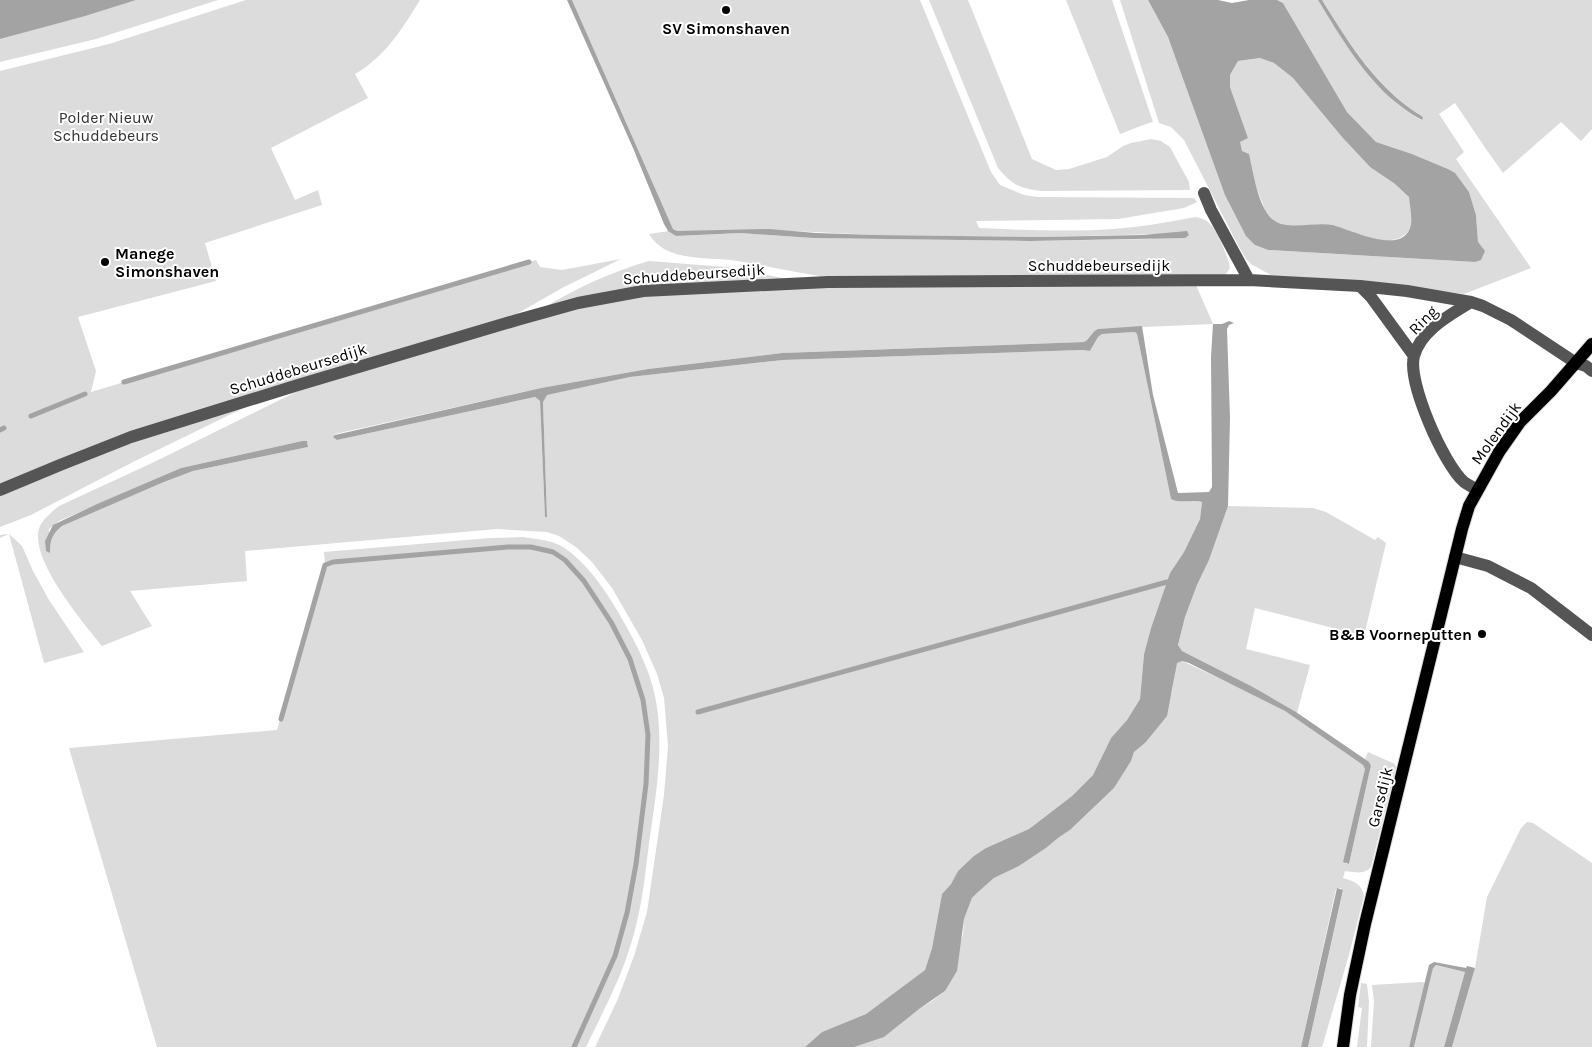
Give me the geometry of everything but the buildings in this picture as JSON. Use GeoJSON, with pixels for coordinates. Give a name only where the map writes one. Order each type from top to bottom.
{"type":"FeatureCollection","features":[{"type":"Feature","properties":{"kind":"main road","name":"Molendijk"},"geometry":{"type":"LineString","coordinates":[[1455,557],[1469,506],[1499,452],[1520,422],[1592,344]]}},
{"type":"Feature","properties":{"kind":"main road","name":"Garsdijk"},"geometry":{"type":"LineString","coordinates":[[1343,1047],[1350,995],[1365,924],[1455,557]]}},
{"type":"Feature","properties":{"kind":"street"},"geometry":{"type":"LineString","coordinates":[[1204,193],[1211,210],[1249,280]]}},
{"type":"Feature","properties":{"kind":"street","name":"Schuddebeursedijk"},"geometry":{"type":"LineString","coordinates":[[0,490],[131,437],[298,385],[517,320],[578,304],[643,291],[828,282],[1249,280],[1360,286],[1407,291],[1471,302]]}},
{"type":"Feature","properties":{"kind":"street"},"geometry":{"type":"LineString","coordinates":[[1360,286],[1372,297],[1414,356]]}},
{"type":"Feature","properties":{"kind":"street"},"geometry":{"type":"LineString","coordinates":[[1471,302],[1511,320],[1576,363],[1586,366],[1592,371]]}},
{"type":"Feature","properties":{"kind":"street","name":"Ring"},"geometry":{"type":"LineString","coordinates":[[1471,302],[1439,322],[1423,338],[1414,356],[1413,371],[1421,406],[1453,469],[1464,482],[1477,490]]}},
{"type":"Feature","properties":{"kind":"street"},"geometry":{"type":"LineString","coordinates":[[1455,557],[1488,566],[1531,588],[1592,635]]}},
{"type":"Feature","properties":{"kind":"green space"},"geometry":{"type":"Polygon","coordinates":[[[136,0],[218,0],[96,39],[0,62],[0,39],[136,0]]]}},
{"type":"Feature","properties":{"kind":"green space","name":"Polder Nieuw Schuddebeurs"},"geometry":{"type":"Polygon","coordinates":[[[246,0],[420,0],[392,42],[366,67],[355,74],[368,98],[271,148],[295,200],[318,190],[322,205],[205,243],[216,281],[78,317],[96,371],[91,392],[536,260],[540,267],[562,270],[621,259],[562,288],[504,320],[0,486],[0,71],[109,44],[246,0]]]}},
{"type":"Feature","properties":{"kind":"green space"},"geometry":{"type":"Polygon","coordinates":[[[572,0],[920,0],[991,172],[1000,185],[1024,195],[1038,197],[1194,198],[1197,202],[1184,208],[1118,219],[976,221],[979,228],[1096,230],[1134,227],[1196,217],[1206,220],[1213,228],[1222,245],[1230,268],[1225,275],[841,279],[731,260],[689,257],[673,253],[659,245],[649,234],[669,231],[676,236],[740,233],[813,238],[1030,241],[1151,239],[1161,234],[1038,237],[876,235],[792,231],[677,231],[673,229],[572,0]]]}},
{"type":"Feature","properties":{"kind":"green space"},"geometry":{"type":"Polygon","coordinates":[[[929,0],[968,0],[1032,159],[1056,170],[1069,169],[1107,157],[1131,143],[1151,139],[1161,141],[1170,147],[1189,182],[1190,190],[1042,191],[1022,187],[1008,179],[998,168],[929,0]]]}},
{"type":"Feature","properties":{"kind":"green space"},"geometry":{"type":"Polygon","coordinates":[[[1066,0],[1112,0],[1153,122],[1120,134],[1066,0]]]}},
{"type":"Feature","properties":{"kind":"green space"},"geometry":{"type":"Polygon","coordinates":[[[1120,0],[1148,0],[1168,37],[1188,89],[1255,245],[1268,250],[1475,262],[1478,242],[1476,215],[1469,192],[1455,174],[1448,169],[1376,142],[1347,112],[1283,3],[1277,0],[1318,0],[1345,43],[1377,84],[1404,109],[1421,120],[1423,117],[1392,93],[1366,65],[1322,0],[1592,0],[1592,129],[1581,141],[1561,122],[1503,173],[1455,103],[1439,114],[1464,152],[1456,159],[1531,268],[1464,294],[1361,282],[1274,277],[1251,264],[1239,247],[1184,140],[1171,127],[1159,123],[1120,0]]]}},
{"type":"Feature","properties":{"kind":"green space"},"geometry":{"type":"Polygon","coordinates":[[[1260,58],[1274,63],[1293,78],[1342,137],[1370,167],[1410,197],[1411,222],[1407,233],[1402,237],[1384,241],[1287,225],[1275,222],[1266,212],[1239,142],[1248,138],[1230,87],[1230,75],[1238,61],[1260,58]]]}},
{"type":"Feature","properties":{"kind":"green space"},"geometry":{"type":"Polygon","coordinates":[[[649,261],[726,267],[793,280],[688,283],[542,309],[594,281],[649,261]]]}},
{"type":"Feature","properties":{"kind":"green space"},"geometry":{"type":"Polygon","coordinates":[[[1196,285],[1213,324],[1098,329],[1084,342],[782,353],[648,369],[541,388],[335,434],[337,440],[535,397],[540,401],[545,517],[547,517],[543,402],[546,395],[630,377],[783,360],[1090,351],[1098,337],[1102,334],[1135,332],[1137,334],[1171,499],[1202,502],[1200,519],[1184,552],[1170,573],[1151,628],[1144,654],[1140,699],[1127,720],[1111,738],[1093,775],[1072,796],[1029,829],[986,848],[958,871],[951,884],[942,894],[932,948],[925,970],[866,1014],[822,1032],[805,1047],[595,1047],[617,1001],[634,956],[647,912],[664,795],[668,746],[664,698],[657,674],[642,640],[612,588],[592,562],[576,547],[559,536],[547,532],[497,529],[245,551],[247,581],[130,591],[152,626],[102,646],[71,606],[49,571],[38,539],[40,526],[46,517],[59,506],[152,463],[300,390],[569,310],[648,295],[743,287],[1196,285]],[[307,441],[181,468],[59,521],[49,529],[50,552],[52,537],[62,526],[193,471],[308,447],[307,441]]]}},
{"type":"Feature","properties":{"kind":"green space"},"geometry":{"type":"Polygon","coordinates":[[[256,402],[131,463],[31,515],[0,527],[0,494],[124,444],[256,402]]]}},
{"type":"Feature","properties":{"kind":"green space"},"geometry":{"type":"Polygon","coordinates":[[[1228,506],[1313,508],[1326,512],[1375,540],[1378,537],[1386,543],[1364,636],[1255,608],[1246,649],[1310,665],[1297,713],[1253,687],[1182,651],[1178,645],[1185,617],[1209,560],[1228,506]]]}},
{"type":"Feature","properties":{"kind":"green space"},"geometry":{"type":"Polygon","coordinates":[[[9,534],[22,546],[49,600],[84,652],[44,663],[9,534]]]}},
{"type":"Feature","properties":{"kind":"green space"},"geometry":{"type":"Polygon","coordinates":[[[523,537],[549,541],[563,547],[587,567],[600,584],[623,620],[644,662],[655,696],[658,714],[657,788],[640,909],[621,973],[586,1047],[157,1047],[69,748],[277,730],[325,565],[324,552],[523,537]]]}},
{"type":"Feature","properties":{"kind":"green space"},"geometry":{"type":"Polygon","coordinates":[[[1182,661],[1285,711],[1363,765],[1365,769],[1346,864],[1349,864],[1371,766],[1365,759],[1368,752],[1395,764],[1396,768],[1371,867],[1362,872],[1345,871],[1343,878],[1357,884],[1364,896],[1322,1047],[1308,1047],[1343,891],[1340,888],[1336,889],[1301,1047],[854,1047],[932,1001],[945,991],[963,934],[964,919],[972,898],[994,878],[1019,866],[1070,830],[1114,788],[1134,752],[1145,743],[1172,692],[1176,663],[1182,661]]]}},
{"type":"Feature","properties":{"kind":"green space"},"geometry":{"type":"Polygon","coordinates":[[[1527,822],[1533,823],[1592,863],[1592,1047],[1452,1047],[1475,968],[1487,897],[1521,828],[1527,822]]]}},
{"type":"Feature","properties":{"kind":"green space"},"geometry":{"type":"Polygon","coordinates":[[[1436,965],[1465,972],[1444,1047],[1414,1047],[1433,967],[1436,965]]]}},
{"type":"Feature","properties":{"kind":"green space"},"geometry":{"type":"Polygon","coordinates":[[[1361,983],[1367,984],[1369,1002],[1367,1047],[1357,1047],[1362,1008],[1358,1007],[1361,983]]]}},
{"type":"Feature","properties":{"kind":"green space"},"geometry":{"type":"Polygon","coordinates":[[[1425,983],[1409,1047],[1371,1047],[1374,1001],[1372,985],[1425,983]]]}},
{"type":"Feature","properties":{"kind":"shaded area"},"geometry":{"type":"Polygon","coordinates":[[[0,0],[136,0],[0,39],[0,0]]]}},
{"type":"Feature","properties":{"kind":"shaded area"},"geometry":{"type":"Polygon","coordinates":[[[567,0],[572,0],[673,229],[677,231],[769,229],[876,235],[1038,237],[1143,235],[1187,231],[1189,235],[1185,238],[1030,241],[813,238],[740,233],[676,236],[668,231],[664,224],[633,148],[567,0]]]}},
{"type":"Feature","properties":{"kind":"shaded area"},"geometry":{"type":"Polygon","coordinates":[[[1148,0],[1218,0],[1232,3],[1249,0],[1277,0],[1283,3],[1347,112],[1376,142],[1412,154],[1455,173],[1469,192],[1476,215],[1478,242],[1485,251],[1481,260],[1475,262],[1268,250],[1255,245],[1246,236],[1225,195],[1168,37],[1148,0]],[[1260,58],[1238,61],[1230,75],[1230,87],[1248,138],[1240,142],[1242,151],[1249,154],[1261,201],[1269,216],[1281,224],[1332,225],[1376,239],[1399,239],[1407,234],[1411,224],[1409,197],[1395,184],[1370,167],[1342,137],[1293,78],[1274,63],[1260,58]]]}},
{"type":"Feature","properties":{"kind":"shaded area"},"geometry":{"type":"Polygon","coordinates":[[[1318,0],[1322,0],[1354,49],[1378,80],[1407,106],[1423,117],[1422,120],[1404,109],[1377,85],[1355,58],[1318,0]]]}},
{"type":"Feature","properties":{"kind":"shaded area"},"geometry":{"type":"Polygon","coordinates":[[[1229,321],[1234,323],[1229,325],[1227,329],[1230,418],[1228,506],[1209,560],[1185,617],[1178,645],[1182,651],[1253,687],[1296,712],[1369,762],[1371,766],[1349,864],[1343,862],[1365,769],[1363,765],[1285,711],[1182,661],[1177,663],[1167,716],[1145,743],[1134,752],[1131,761],[1114,788],[1070,830],[1019,866],[994,878],[972,898],[964,919],[957,971],[945,991],[884,1037],[854,1047],[805,1047],[822,1032],[866,1014],[925,970],[932,948],[942,894],[951,884],[958,871],[986,848],[1029,829],[1072,796],[1093,775],[1111,738],[1127,720],[1140,699],[1144,654],[1151,628],[1170,573],[1184,552],[1200,519],[1202,502],[1171,499],[1137,334],[1135,332],[1102,334],[1098,337],[1090,351],[783,360],[630,377],[547,395],[543,402],[547,517],[545,517],[540,401],[535,397],[337,440],[333,437],[541,388],[648,369],[782,353],[1084,342],[1098,329],[1142,326],[1153,395],[1178,493],[1209,492],[1212,487],[1211,357],[1213,324],[1222,324],[1229,321]]]}},
{"type":"Feature","properties":{"kind":"shaded area"},"geometry":{"type":"Polygon","coordinates":[[[307,441],[308,447],[193,471],[164,482],[62,526],[52,538],[50,553],[46,551],[45,541],[53,525],[97,504],[181,468],[307,441]]]}},
{"type":"Feature","properties":{"kind":"shaded area"},"geometry":{"type":"Polygon","coordinates":[[[1337,888],[1343,890],[1308,1047],[1301,1047],[1337,888]]]}},
{"type":"Feature","properties":{"kind":"shaded area"},"geometry":{"type":"Polygon","coordinates":[[[1434,962],[1475,968],[1452,1047],[1444,1047],[1465,972],[1436,965],[1433,968],[1414,1047],[1409,1047],[1429,965],[1434,962]]]}},
{"type":"Feature","properties":{"kind":"waterway"},"geometry":{"type":"LineString","coordinates":[[124,382],[529,262]]}},
{"type":"Feature","properties":{"kind":"waterway"},"geometry":{"type":"LineString","coordinates":[[31,416],[85,394]]}},
{"type":"Feature","properties":{"kind":"waterway"},"geometry":{"type":"LineString","coordinates":[[0,430],[4,428]]}},
{"type":"Feature","properties":{"kind":"waterway"},"geometry":{"type":"LineString","coordinates":[[281,719],[325,565],[333,562],[508,547],[531,547],[553,552],[565,560],[584,581],[611,622],[630,659],[643,700],[648,735],[646,784],[636,864],[627,913],[615,956],[574,1047]]}},
{"type":"Feature","properties":{"kind":"waterway"},"geometry":{"type":"LineString","coordinates":[[698,712],[1167,582]]}},
{"type":"Feature","properties":{"kind":"place","name":"SV Simonshaven"},"geometry":{"type":"Point","coordinates":[726,10]}},
{"type":"Feature","properties":{"kind":"place","name":"Manege Simonshaven"},"geometry":{"type":"Point","coordinates":[105,262]}},
{"type":"Feature","properties":{"kind":"place","name":"B&B Voorneputten"},"geometry":{"type":"Point","coordinates":[1482,634]}}]}
